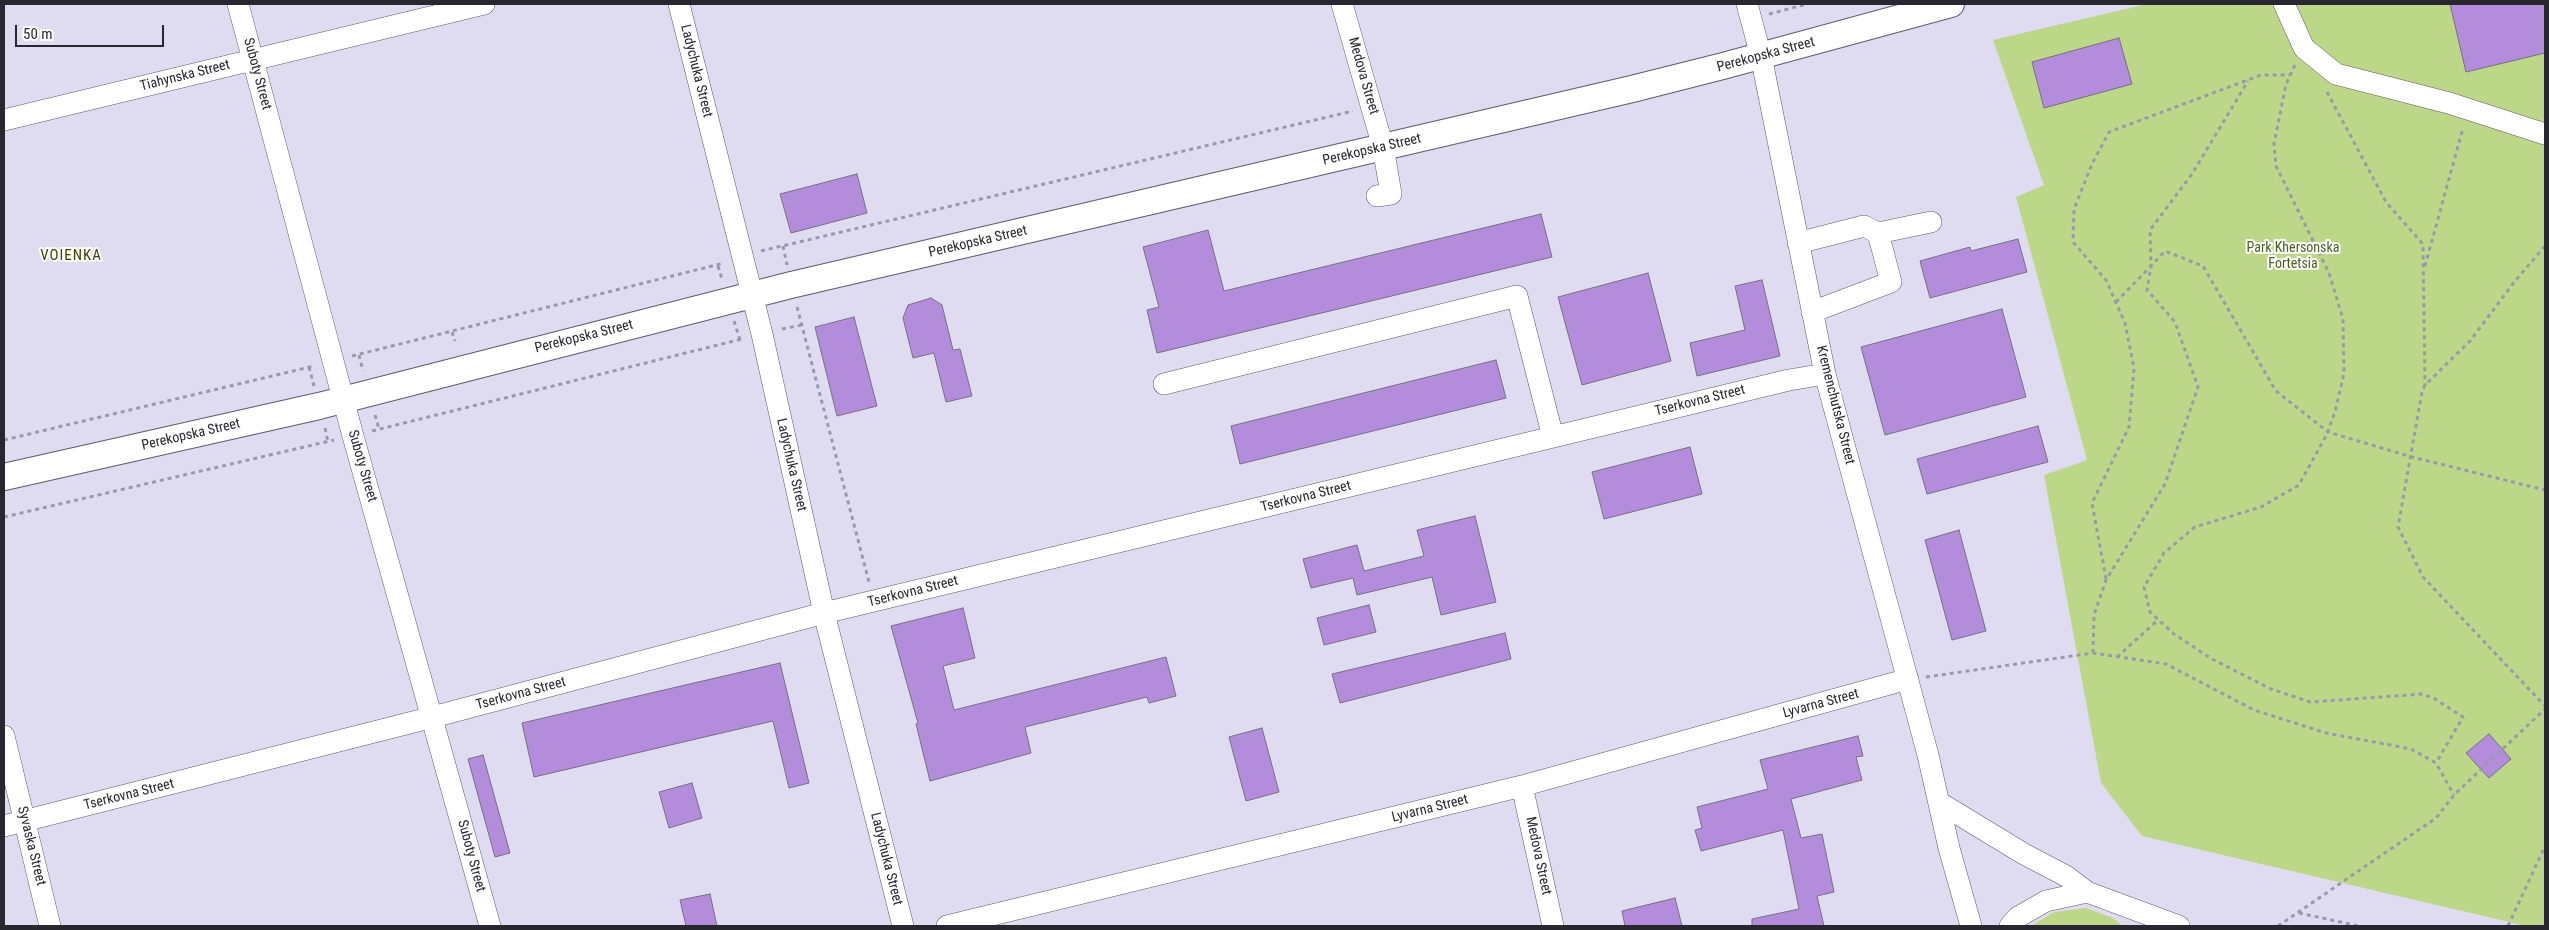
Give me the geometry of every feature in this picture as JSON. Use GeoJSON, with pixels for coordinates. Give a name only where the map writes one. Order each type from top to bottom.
{"type":"FeatureCollection","features":[{"type":"Feature","properties":{"kind":"main road","name":"Perekopska Street"},"geometry":{"type":"LineString","coordinates":[[4,477],[344,399],[791,285],[1383,147],[1761,56],[1951,4]]}},
{"type":"Feature","properties":{"kind":"street","name":"Suboty Street"},"geometry":{"type":"LineString","coordinates":[[238,4],[353,436],[490,926]]}},
{"type":"Feature","properties":{"kind":"street","name":"Tiahynska Street"},"geometry":{"type":"LineString","coordinates":[[4,120],[484,4]]}},
{"type":"Feature","properties":{"kind":"street","name":"Ladychuka Street"},"geometry":{"type":"LineString","coordinates":[[679,4],[762,334],[824,614],[902,926]]}},
{"type":"Feature","properties":{"kind":"street","name":"Medova Street"},"geometry":{"type":"LineString","coordinates":[[1342,4],[1383,147],[1391,194],[1377,196]]}},
{"type":"Feature","properties":{"kind":"street"},"geometry":{"type":"LineString","coordinates":[[2284,4],[2304,48],[2336,74],[2468,110],[2545,134]]}},
{"type":"Feature","properties":{"kind":"street","name":"Kremenchutska Street"},"geometry":{"type":"LineString","coordinates":[[1749,11],[1761,56],[1825,374],[1908,679],[1940,803],[1949,848],[1972,926]]}},
{"type":"Feature","properties":{"kind":"street"},"geometry":{"type":"LineString","coordinates":[[1798,243],[1864,226],[1878,233],[1932,222]]}},
{"type":"Feature","properties":{"kind":"street"},"geometry":{"type":"LineString","coordinates":[[1812,312],[1891,282],[1878,233]]}},
{"type":"Feature","properties":{"kind":"street"},"geometry":{"type":"LineString","coordinates":[[1164,384],[1517,296],[1553,437]]}},
{"type":"Feature","properties":{"kind":"street","name":"Tserkovna Street"},"geometry":{"type":"LineString","coordinates":[[4,826],[433,717],[824,614],[1789,380],[1825,374]]}},
{"type":"Feature","properties":{"kind":"street","name":"Lyvarna Street"},"geometry":{"type":"LineString","coordinates":[[947,926],[1522,786],[1908,679]]}},
{"type":"Feature","properties":{"kind":"street","name":"Syvaska Street"},"geometry":{"type":"LineString","coordinates":[[4,736],[50,926]]}},
{"type":"Feature","properties":{"kind":"street","name":"Medova Street"},"geometry":{"type":"LineString","coordinates":[[1522,786],[1553,926]]}},
{"type":"Feature","properties":{"kind":"street"},"geometry":{"type":"LineString","coordinates":[[1940,803],[2024,854],[2066,876],[2087,892],[2179,926]]}},
{"type":"Feature","properties":{"kind":"street"},"geometry":{"type":"LineString","coordinates":[[2010,926],[2018,917],[2046,901],[2087,892]]}},
{"type":"Feature","properties":{"kind":"street"},"geometry":{"type":"LineString","coordinates":[[2113,901],[2137,926]]}},
{"type":"Feature","properties":{"kind":"path"},"geometry":{"type":"LineString","coordinates":[[1749,11],[1807,4]]}},
{"type":"Feature","properties":{"kind":"path"},"geometry":{"type":"LineString","coordinates":[[2304,48],[2286,84],[2274,144],[2276,166],[2329,273],[2343,319],[2344,373],[2328,432],[2300,485],[2261,507],[2195,527],[2164,553],[2144,587],[2150,612],[2174,634],[2212,659],[2271,688],[2310,702],[2423,694],[2435,699],[2463,717],[2436,763]]}},
{"type":"Feature","properties":{"kind":"path"},"geometry":{"type":"LineString","coordinates":[[2106,580],[2092,503],[2129,427],[2134,368],[2126,323],[2106,280],[2073,242],[2074,209],[2092,164],[2109,132],[2262,75],[2290,75]]}},
{"type":"Feature","properties":{"kind":"path"},"geometry":{"type":"LineString","coordinates":[[2093,654],[2094,615],[2106,580],[2165,484],[2198,387],[2175,322],[2147,290],[2151,266],[2150,230],[2192,174],[2248,80]]}},
{"type":"Feature","properties":{"kind":"path"},"geometry":{"type":"LineString","coordinates":[[2326,90],[2386,202],[2423,244],[2426,385]]}},
{"type":"Feature","properties":{"kind":"path"},"geometry":{"type":"LineString","coordinates":[[4,440],[718,266],[742,256],[1372,106]]}},
{"type":"Feature","properties":{"kind":"path"},"geometry":{"type":"LineString","coordinates":[[2424,269],[2468,110]]}},
{"type":"Feature","properties":{"kind":"path"},"geometry":{"type":"LineString","coordinates":[[783,246],[791,285],[874,602]]}},
{"type":"Feature","properties":{"kind":"path"},"geometry":{"type":"LineString","coordinates":[[2278,926],[2436,818],[2454,795],[2545,707],[2423,577],[2398,527],[2412,457],[2422,392],[2426,385],[2470,341],[2545,246]]}},
{"type":"Feature","properties":{"kind":"path"},"geometry":{"type":"LineString","coordinates":[[2116,302],[2165,251],[2203,266],[2276,392],[2328,432],[2412,457],[2545,490]]}},
{"type":"Feature","properties":{"kind":"path"},"geometry":{"type":"LineString","coordinates":[[4,517],[353,436],[802,324]]}},
{"type":"Feature","properties":{"kind":"path"},"geometry":{"type":"LineString","coordinates":[[452,332],[455,340]]}},
{"type":"Feature","properties":{"kind":"path"},"geometry":{"type":"LineString","coordinates":[[2116,657],[2158,620]]}},
{"type":"Feature","properties":{"kind":"path"},"geometry":{"type":"LineString","coordinates":[[1908,679],[2093,654],[2166,664],[2254,710],[2326,733],[2411,748],[2436,763],[2454,795]]}},
{"type":"Feature","properties":{"kind":"path"},"geometry":{"type":"LineString","coordinates":[[2508,926],[2545,846]]}},
{"type":"Feature","properties":{"kind":"path"},"geometry":{"type":"LineString","coordinates":[[2298,912],[2359,926]]}},
{"type":"Feature","properties":{"kind":"green space","name":"Park Khersonska Fortetsia"},"geometry":{"type":"Polygon","coordinates":[[[2147,4],[2545,4],[2545,926],[2526,926],[2142,836],[2101,783],[2044,475],[2087,460],[2016,197],[2044,185],[1993,40],[2147,4]]]}},
{"type":"Feature","properties":{"kind":"green space"},"geometry":{"type":"Polygon","coordinates":[[[2086,908],[2113,918],[2122,926],[2031,926],[2054,912],[2086,908]]]}},
{"type":"Feature","properties":{"kind":"building"},"geometry":{"type":"Polygon","coordinates":[[[2450,4],[2545,4],[2545,53],[2466,72],[2450,4]]]}},
{"type":"Feature","properties":{"kind":"building"},"geometry":{"type":"Polygon","coordinates":[[[2119,38],[2132,84],[2044,108],[2032,62],[2119,38]]]}},
{"type":"Feature","properties":{"kind":"building"},"geometry":{"type":"Polygon","coordinates":[[[857,174],[867,213],[791,233],[780,194],[857,174]]]}},
{"type":"Feature","properties":{"kind":"building"},"geometry":{"type":"Polygon","coordinates":[[[1541,214],[1552,257],[1157,353],[1147,310],[1159,307],[1143,247],[1208,230],[1224,291],[1541,214]]]}},
{"type":"Feature","properties":{"kind":"building"},"geometry":{"type":"Polygon","coordinates":[[[2018,239],[2027,272],[1930,298],[1920,261],[1970,247],[1971,251],[2018,239]]]}},
{"type":"Feature","properties":{"kind":"building"},"geometry":{"type":"Polygon","coordinates":[[[1648,273],[1671,361],[1582,385],[1558,297],[1648,273]]]}},
{"type":"Feature","properties":{"kind":"building"},"geometry":{"type":"Polygon","coordinates":[[[1762,280],[1780,356],[1697,376],[1690,343],[1745,330],[1735,286],[1762,280]]]}},
{"type":"Feature","properties":{"kind":"building"},"geometry":{"type":"Polygon","coordinates":[[[931,298],[942,305],[953,350],[960,349],[972,396],[946,402],[934,353],[913,358],[903,318],[908,305],[931,298]]]}},
{"type":"Feature","properties":{"kind":"building"},"geometry":{"type":"Polygon","coordinates":[[[2002,309],[2026,397],[1885,435],[1861,347],[2002,309]]]}},
{"type":"Feature","properties":{"kind":"building"},"geometry":{"type":"Polygon","coordinates":[[[854,317],[877,406],[837,416],[815,327],[854,317]]]}},
{"type":"Feature","properties":{"kind":"building"},"geometry":{"type":"Polygon","coordinates":[[[1496,360],[1506,398],[1240,464],[1231,426],[1496,360]]]}},
{"type":"Feature","properties":{"kind":"building"},"geometry":{"type":"Polygon","coordinates":[[[2038,426],[2048,462],[1927,494],[1917,459],[2038,426]]]}},
{"type":"Feature","properties":{"kind":"building"},"geometry":{"type":"Polygon","coordinates":[[[1690,447],[1702,494],[1604,519],[1592,472],[1690,447]]]}},
{"type":"Feature","properties":{"kind":"building"},"geometry":{"type":"Polygon","coordinates":[[[1475,516],[1496,602],[1441,615],[1432,577],[1357,595],[1353,578],[1311,588],[1303,559],[1357,545],[1364,571],[1424,556],[1417,530],[1475,516]]]}},
{"type":"Feature","properties":{"kind":"building"},"geometry":{"type":"Polygon","coordinates":[[[1959,530],[1986,631],[1952,640],[1925,540],[1959,530]]]}},
{"type":"Feature","properties":{"kind":"building"},"geometry":{"type":"Polygon","coordinates":[[[1369,605],[1376,632],[1324,645],[1317,618],[1369,605]]]}},
{"type":"Feature","properties":{"kind":"building"},"geometry":{"type":"Polygon","coordinates":[[[963,608],[975,658],[943,666],[954,710],[1166,657],[1176,696],[1149,703],[1147,697],[1025,727],[1031,753],[930,781],[916,724],[918,723],[891,626],[963,608]]]}},
{"type":"Feature","properties":{"kind":"building"},"geometry":{"type":"Polygon","coordinates":[[[1505,633],[1511,659],[1340,703],[1332,674],[1505,633]]]}},
{"type":"Feature","properties":{"kind":"building"},"geometry":{"type":"Polygon","coordinates":[[[780,663],[809,783],[789,788],[773,721],[534,777],[522,723],[780,663]]]}},
{"type":"Feature","properties":{"kind":"building"},"geometry":{"type":"Polygon","coordinates":[[[1262,728],[1279,792],[1246,801],[1229,737],[1262,728]]]}},
{"type":"Feature","properties":{"kind":"building"},"geometry":{"type":"Polygon","coordinates":[[[2489,734],[2511,759],[2489,778],[2466,753],[2489,734]]]}},
{"type":"Feature","properties":{"kind":"building"},"geometry":{"type":"Polygon","coordinates":[[[1858,736],[1863,756],[1856,757],[1862,780],[1791,799],[1801,838],[1822,834],[1834,892],[1817,896],[1824,926],[1752,926],[1752,919],[1799,909],[1783,830],[1701,851],[1695,830],[1702,828],[1697,807],[1768,789],[1760,760],[1858,736]]]}},
{"type":"Feature","properties":{"kind":"building"},"geometry":{"type":"Polygon","coordinates":[[[483,755],[510,853],[495,857],[468,759],[483,755]]]}},
{"type":"Feature","properties":{"kind":"building"},"geometry":{"type":"Polygon","coordinates":[[[692,783],[702,818],[669,828],[659,792],[692,783]]]}},
{"type":"Feature","properties":{"kind":"building"},"geometry":{"type":"Polygon","coordinates":[[[710,894],[717,926],[686,926],[680,900],[710,894]]]}},
{"type":"Feature","properties":{"kind":"building"},"geometry":{"type":"Polygon","coordinates":[[[1675,898],[1682,926],[1625,926],[1622,911],[1675,898]]]}},
{"type":"Feature","properties":{"kind":"district","name":"VOIENKA"},"geometry":{"type":"Point","coordinates":[71,256]}}]}
